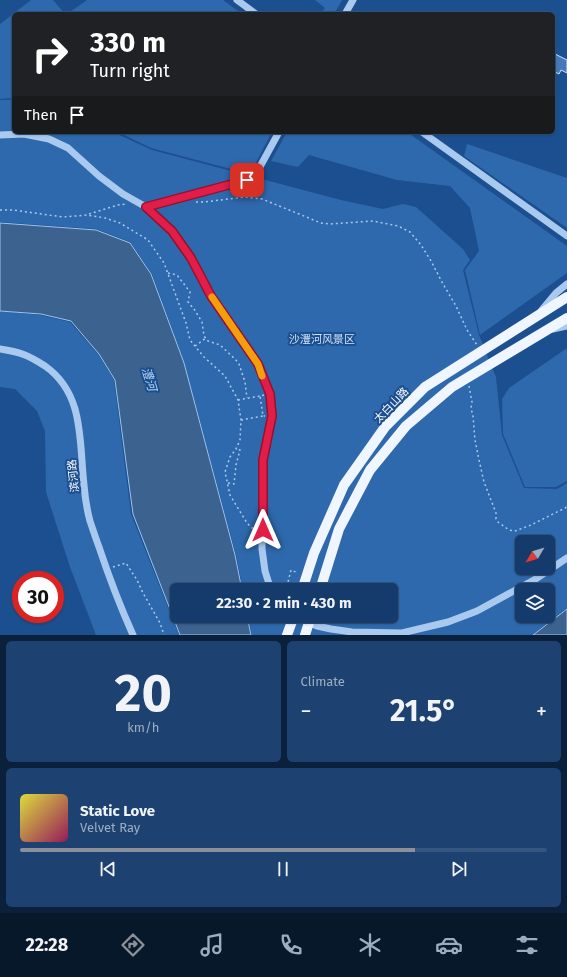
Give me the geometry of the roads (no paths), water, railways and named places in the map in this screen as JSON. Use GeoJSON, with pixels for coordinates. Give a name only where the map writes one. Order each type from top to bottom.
{"type":"FeatureCollection","features":[{"type":"Feature","properties":{"kind":"main road","name":"太白山路"},"geometry":{"type":"LineString","coordinates":[[304,583],[314,553],[344,485],[384,427],[425,387],[567,297]]}},
{"type":"Feature","properties":{"kind":"main road"},"geometry":{"type":"LineString","coordinates":[[322,583],[339,529],[370,470],[406,426],[452,387],[567,318]]}},
{"type":"Feature","properties":{"kind":"main road"},"geometry":{"type":"LineString","coordinates":[[287,635],[291,623]]}},
{"type":"Feature","properties":{"kind":"main road"},"geometry":{"type":"LineString","coordinates":[[305,635],[309,623]]}},
{"type":"Feature","properties":{"kind":"street"},"geometry":{"type":"LineString","coordinates":[[237,0],[253,12]]}},
{"type":"Feature","properties":{"kind":"street"},"geometry":{"type":"LineString","coordinates":[[346,12],[353,0]]}},
{"type":"Feature","properties":{"kind":"street"},"geometry":{"type":"LineString","coordinates":[[0,135],[24,134],[49,139],[68,148],[99,176],[123,194],[146,207],[172,231],[191,258],[211,296],[258,364],[270,394],[272,416],[263,460],[262,548],[265,571],[269,583]]}},
{"type":"Feature","properties":{"kind":"street"},"geometry":{"type":"LineString","coordinates":[[146,207],[247,180],[256,174],[278,134]]}},
{"type":"Feature","properties":{"kind":"street"},"geometry":{"type":"LineString","coordinates":[[425,134],[567,236]]}},
{"type":"Feature","properties":{"kind":"street"},"geometry":{"type":"LineString","coordinates":[[536,317],[556,293],[567,284]]}},
{"type":"Feature","properties":{"kind":"street"},"geometry":{"type":"LineString","coordinates":[[546,331],[567,326]]}},
{"type":"Feature","properties":{"kind":"street","name":"滨河路"},"geometry":{"type":"LineString","coordinates":[[0,349],[16,351],[31,357],[53,372],[66,387],[72,400],[78,424],[84,487],[90,521],[116,597],[133,635]]}},
{"type":"Feature","properties":{"kind":"street"},"geometry":{"type":"LineString","coordinates":[[310,623],[317,626],[352,632],[402,633],[448,622],[477,611],[534,580],[567,558]]}},
{"type":"Feature","properties":{"kind":"water","name":"澧河"},"geometry":{"type":"Polygon","coordinates":[[[0,223],[96,230],[130,243],[151,274],[184,363],[235,555],[241,583],[170,583],[170,609],[133,514],[115,380],[99,354],[71,321],[41,314],[0,311],[0,223]]]}},
{"type":"Feature","properties":{"kind":"water"},"geometry":{"type":"Polygon","coordinates":[[[567,609],[567,635],[533,635],[549,623],[555,623],[555,618],[567,609]]]}},
{"type":"Feature","properties":{"kind":"water"},"geometry":{"type":"Polygon","coordinates":[[[175,623],[248,623],[251,635],[180,635],[175,623]]]}},
{"type":"Feature","properties":{"kind":"park label","name":"沙澧河风景区"},"geometry":{"type":"Point","coordinates":[322,339]}}]}
